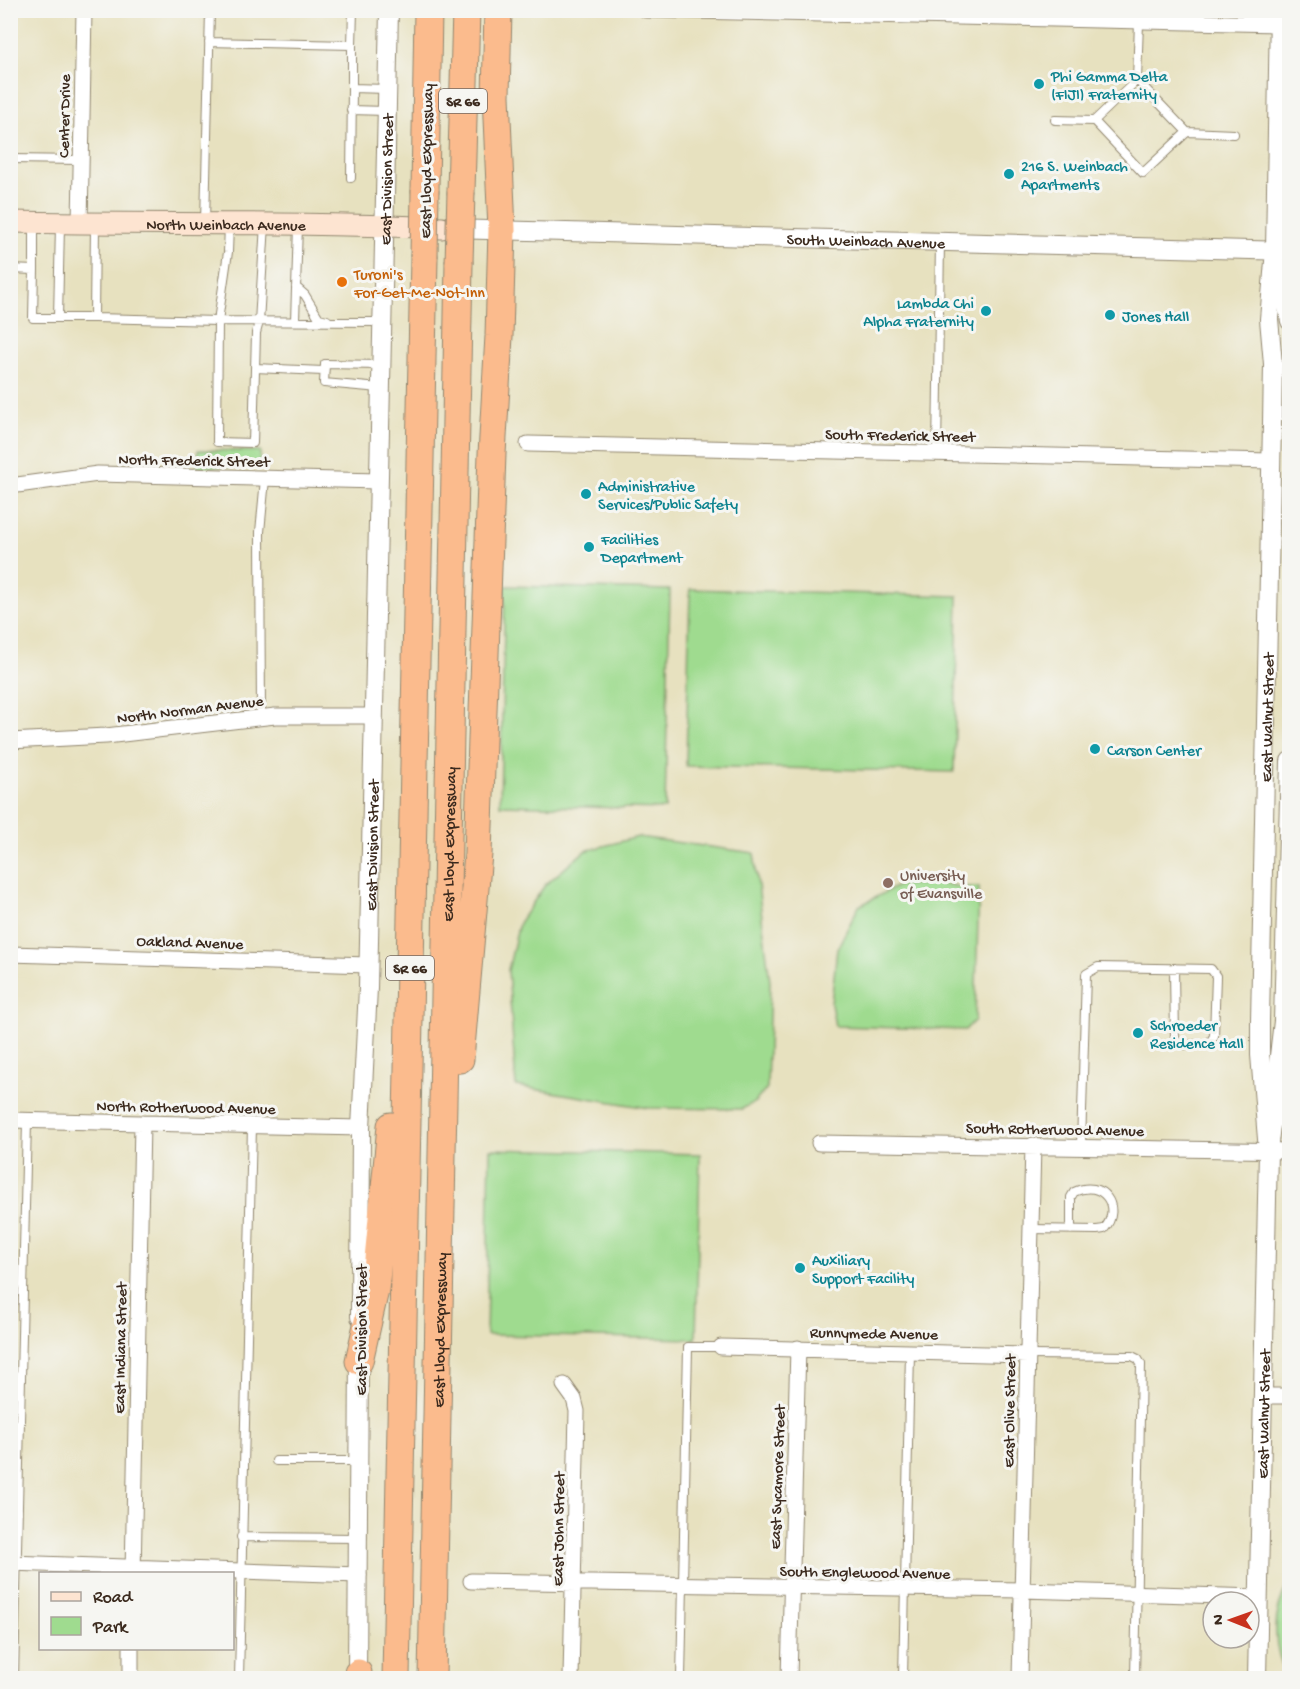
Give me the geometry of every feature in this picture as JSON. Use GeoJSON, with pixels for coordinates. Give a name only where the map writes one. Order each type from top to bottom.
{"type":"FeatureCollection","features":[{"type":"Feature","properties":{"kind":"highway","name":"East Lloyd Expressway"},"geometry":{"type":"LineString","coordinates":[[396,1678],[428,10]]}},
{"type":"Feature","properties":{"kind":"highway","name":"East Lloyd Expressway"},"geometry":{"type":"LineString","coordinates":[[432,1678],[465,10]]}},
{"type":"Feature","properties":{"kind":"highway"},"geometry":{"type":"LineString","coordinates":[[441,1218],[461,1052],[478,854],[502,230],[496,106],[498,10]]}},
{"type":"Feature","properties":{"kind":"highway"},"geometry":{"type":"LineString","coordinates":[[359,1361],[375,1290],[390,1138],[409,1012]]}},
{"type":"Feature","properties":{"kind":"main road","name":"North Weinbach Avenue"},"geometry":{"type":"LineString","coordinates":[[10,222],[205,225],[298,223],[442,228]]}},
{"type":"Feature","properties":{"kind":"street","name":"Center Drive"},"geometry":{"type":"LineString","coordinates":[[78,223],[84,10]]}},
{"type":"Feature","properties":{"kind":"street","name":"East Division Street"},"geometry":{"type":"LineString","coordinates":[[358,1677],[361,1461],[359,1361],[361,1128],[368,965],[382,225],[389,10]]}},
{"type":"Feature","properties":{"kind":"street"},"geometry":{"type":"LineString","coordinates":[[646,10],[1067,15],[1139,22],[1279,17]]}},
{"type":"Feature","properties":{"kind":"street","name":"East Walnut Street"},"geometry":{"type":"LineString","coordinates":[[1279,17],[1284,55],[1282,250],[1290,321]]}},
{"type":"Feature","properties":{"kind":"street","name":"South Weinbach Avenue"},"geometry":{"type":"LineString","coordinates":[[442,228],[1282,250]]}},
{"type":"Feature","properties":{"kind":"street","name":"East Walnut Street"},"geometry":{"type":"LineString","coordinates":[[1258,1590],[1268,1151],[1260,1055],[1260,1021],[1273,364],[1269,320],[1282,250]]}},
{"type":"Feature","properties":{"kind":"street","name":"South Frederick Street"},"geometry":{"type":"LineString","coordinates":[[528,444],[1271,461]]}},
{"type":"Feature","properties":{"kind":"street","name":"North Frederick Street"},"geometry":{"type":"LineString","coordinates":[[10,486],[98,474],[378,481]]}},
{"type":"Feature","properties":{"kind":"street","name":"North Norman Avenue"},"geometry":{"type":"LineString","coordinates":[[10,741],[106,736],[261,717],[373,716]]}},
{"type":"Feature","properties":{"kind":"street","name":"East Walnut Street"},"geometry":{"type":"LineString","coordinates":[[1268,1151],[1280,1055],[1286,974],[1290,761]]}},
{"type":"Feature","properties":{"kind":"street","name":"Oakland Avenue"},"geometry":{"type":"LineString","coordinates":[[10,954],[368,965]]}},
{"type":"Feature","properties":{"kind":"street","name":"North Rotherwood Avenue"},"geometry":{"type":"LineString","coordinates":[[10,1120],[361,1128]]}},
{"type":"Feature","properties":{"kind":"street","name":"East Indiana Street"},"geometry":{"type":"LineString","coordinates":[[133,1571],[142,1123]]}},
{"type":"Feature","properties":{"kind":"street","name":"South Rotherwood Avenue"},"geometry":{"type":"LineString","coordinates":[[819,1143],[1290,1151]]}},
{"type":"Feature","properties":{"kind":"street","name":"East Olive Street"},"geometry":{"type":"LineString","coordinates":[[1020,1678],[1032,1145]]}},
{"type":"Feature","properties":{"kind":"street","name":"Runnymede Avenue"},"geometry":{"type":"LineString","coordinates":[[721,1347],[910,1350],[1027,1355]]}},
{"type":"Feature","properties":{"kind":"street","name":"East Sycamore Street"},"geometry":{"type":"LineString","coordinates":[[789,1678],[798,1348]]}},
{"type":"Feature","properties":{"kind":"street","name":"East John Street"},"geometry":{"type":"LineString","coordinates":[[564,1385],[574,1399],[577,1411],[571,1678]]}},
{"type":"Feature","properties":{"kind":"street"},"geometry":{"type":"LineString","coordinates":[[1263,1396],[1290,1396]]}},
{"type":"Feature","properties":{"kind":"street"},"geometry":{"type":"LineString","coordinates":[[14,1563],[133,1571],[243,1571],[359,1575]]}},
{"type":"Feature","properties":{"kind":"street","name":"South Englewood Avenue"},"geometry":{"type":"LineString","coordinates":[[471,1581],[1022,1590],[1201,1596]]}},
{"type":"Feature","properties":{"kind":"street"},"geometry":{"type":"LineString","coordinates":[[131,1650],[131,1678]]}},
{"type":"Feature","properties":{"kind":"street","name":"East Walnut Street"},"geometry":{"type":"LineString","coordinates":[[1257,1650],[1257,1678]]}},
{"type":"Feature","properties":{"kind":"lane"},"geometry":{"type":"LineString","coordinates":[[205,225],[210,10]]}},
{"type":"Feature","properties":{"kind":"lane"},"geometry":{"type":"LineString","coordinates":[[351,178],[353,10]]}},
{"type":"Feature","properties":{"kind":"lane"},"geometry":{"type":"LineString","coordinates":[[1055,120],[1094,121],[1137,80],[1139,22]]}},
{"type":"Feature","properties":{"kind":"lane"},"geometry":{"type":"LineString","coordinates":[[209,42],[352,45]]}},
{"type":"Feature","properties":{"kind":"lane"},"geometry":{"type":"LineString","coordinates":[[1137,80],[1186,132],[1234,134]]}},
{"type":"Feature","properties":{"kind":"lane"},"geometry":{"type":"LineString","coordinates":[[352,88],[387,89]]}},
{"type":"Feature","properties":{"kind":"lane"},"geometry":{"type":"LineString","coordinates":[[351,110],[386,111]]}},
{"type":"Feature","properties":{"kind":"lane"},"geometry":{"type":"LineString","coordinates":[[1094,121],[1143,173],[1186,132]]}},
{"type":"Feature","properties":{"kind":"lane"},"geometry":{"type":"LineString","coordinates":[[10,159],[80,160]]}},
{"type":"Feature","properties":{"kind":"lane"},"geometry":{"type":"LineString","coordinates":[[34,222],[33,318],[381,322]]}},
{"type":"Feature","properties":{"kind":"lane"},"geometry":{"type":"LineString","coordinates":[[58,318],[78,223]]}},
{"type":"Feature","properties":{"kind":"lane"},"geometry":{"type":"LineString","coordinates":[[78,223],[94,318]]}},
{"type":"Feature","properties":{"kind":"lane"},"geometry":{"type":"LineString","coordinates":[[229,225],[228,252],[218,321],[216,442],[253,442],[256,333],[260,322],[265,223]]}},
{"type":"Feature","properties":{"kind":"lane"},"geometry":{"type":"LineString","coordinates":[[295,321],[298,223]]}},
{"type":"Feature","properties":{"kind":"lane"},"geometry":{"type":"LineString","coordinates":[[937,453],[940,240]]}},
{"type":"Feature","properties":{"kind":"lane"},"geometry":{"type":"LineString","coordinates":[[10,269],[34,270]]}},
{"type":"Feature","properties":{"kind":"lane"},"geometry":{"type":"LineString","coordinates":[[296,287],[319,318],[331,321]]}},
{"type":"Feature","properties":{"kind":"lane"},"geometry":{"type":"LineString","coordinates":[[380,365],[325,364],[323,371],[324,383],[380,388]]}},
{"type":"Feature","properties":{"kind":"lane"},"geometry":{"type":"LineString","coordinates":[[255,368],[323,371]]}},
{"type":"Feature","properties":{"kind":"lane"},"geometry":{"type":"LineString","coordinates":[[261,717],[260,532],[265,479]]}},
{"type":"Feature","properties":{"kind":"lane"},"geometry":{"type":"LineString","coordinates":[[1081,1146],[1086,974],[1098,967],[1174,968],[1215,971],[1214,1036],[1209,1044],[1183,1046],[1175,1040],[1174,968]]}},
{"type":"Feature","properties":{"kind":"lane"},"geometry":{"type":"LineString","coordinates":[[14,1678],[14,1563],[27,1120]]}},
{"type":"Feature","properties":{"kind":"lane"},"geometry":{"type":"LineString","coordinates":[[239,1678],[252,1126]]}},
{"type":"Feature","properties":{"kind":"lane"},"geometry":{"type":"LineString","coordinates":[[1030,1229],[1071,1230],[1104,1228],[1109,1219],[1109,1199],[1106,1194],[1096,1189],[1074,1192],[1071,1197],[1071,1230]]}},
{"type":"Feature","properties":{"kind":"lane"},"geometry":{"type":"LineString","coordinates":[[681,1678],[688,1347],[721,1347]]}},
{"type":"Feature","properties":{"kind":"lane"},"geometry":{"type":"LineString","coordinates":[[903,1678],[903,1589],[910,1350]]}},
{"type":"Feature","properties":{"kind":"lane"},"geometry":{"type":"LineString","coordinates":[[1027,1355],[1132,1356],[1141,1364],[1135,1678]]}},
{"type":"Feature","properties":{"kind":"lane"},"geometry":{"type":"LineString","coordinates":[[276,1461],[361,1461]]}},
{"type":"Feature","properties":{"kind":"lane"},"geometry":{"type":"LineString","coordinates":[[241,1537],[360,1538]]}},
{"type":"Feature","properties":{"kind":"green space"},"geometry":{"type":"Polygon","coordinates":[[[198,450],[260,451],[260,467],[197,467],[198,450]]]}},
{"type":"Feature","properties":{"kind":"green space"},"geometry":{"type":"Polygon","coordinates":[[[505,586],[670,590],[665,809],[500,805],[505,586]]]}},
{"type":"Feature","properties":{"kind":"green space"},"geometry":{"type":"Polygon","coordinates":[[[690,589],[958,596],[954,772],[686,766],[690,589]]]}},
{"type":"Feature","properties":{"kind":"green space"},"geometry":{"type":"Polygon","coordinates":[[[638,837],[754,853],[770,982],[767,1088],[755,1102],[742,1109],[648,1108],[516,1086],[508,970],[519,923],[545,885],[585,851],[638,837]]]}},
{"type":"Feature","properties":{"kind":"green space"},"geometry":{"type":"Polygon","coordinates":[[[941,883],[961,887],[979,887],[975,1020],[965,1030],[835,1026],[831,1004],[837,949],[859,906],[899,885],[941,883]]]}},
{"type":"Feature","properties":{"kind":"green space"},"geometry":{"type":"Polygon","coordinates":[[[490,1149],[700,1154],[696,1339],[486,1335],[490,1149]]]}},
{"type":"Feature","properties":{"kind":"green space"},"geometry":{"type":"Polygon","coordinates":[[[1289,1583],[1287,1637],[1289,1678],[1279,1655],[1276,1630],[1279,1606],[1289,1583]]]}},
{"type":"Feature","properties":{"kind":"place","name":"Phi Gamma Delta (FIJI) Fraternity"},"geometry":{"type":"Point","coordinates":[1039,84]}},
{"type":"Feature","properties":{"kind":"place","name":"216 S. Weinbach Apartments"},"geometry":{"type":"Point","coordinates":[1009,174]}},
{"type":"Feature","properties":{"kind":"place","name":"Turoni's For-Get-Me-Not-Inn"},"geometry":{"type":"Point","coordinates":[342,282]}},
{"type":"Feature","properties":{"kind":"place","name":"Lambda Chi Alpha Fraternity"},"geometry":{"type":"Point","coordinates":[986,311]}},
{"type":"Feature","properties":{"kind":"place","name":"Jones Hall"},"geometry":{"type":"Point","coordinates":[1110,315]}},
{"type":"Feature","properties":{"kind":"place","name":"Administrative Services/Public Safety"},"geometry":{"type":"Point","coordinates":[586,494]}},
{"type":"Feature","properties":{"kind":"place","name":"Facilities Department"},"geometry":{"type":"Point","coordinates":[589,547]}},
{"type":"Feature","properties":{"kind":"place","name":"Carson Center"},"geometry":{"type":"Point","coordinates":[1095,749]}},
{"type":"Feature","properties":{"kind":"place","name":"University of Evansville"},"geometry":{"type":"Point","coordinates":[888,883]}},
{"type":"Feature","properties":{"kind":"place","name":"Schroeder Residence Hall"},"geometry":{"type":"Point","coordinates":[1138,1033]}},
{"type":"Feature","properties":{"kind":"place","name":"Auxiliary Support Facility"},"geometry":{"type":"Point","coordinates":[800,1268]}}]}
